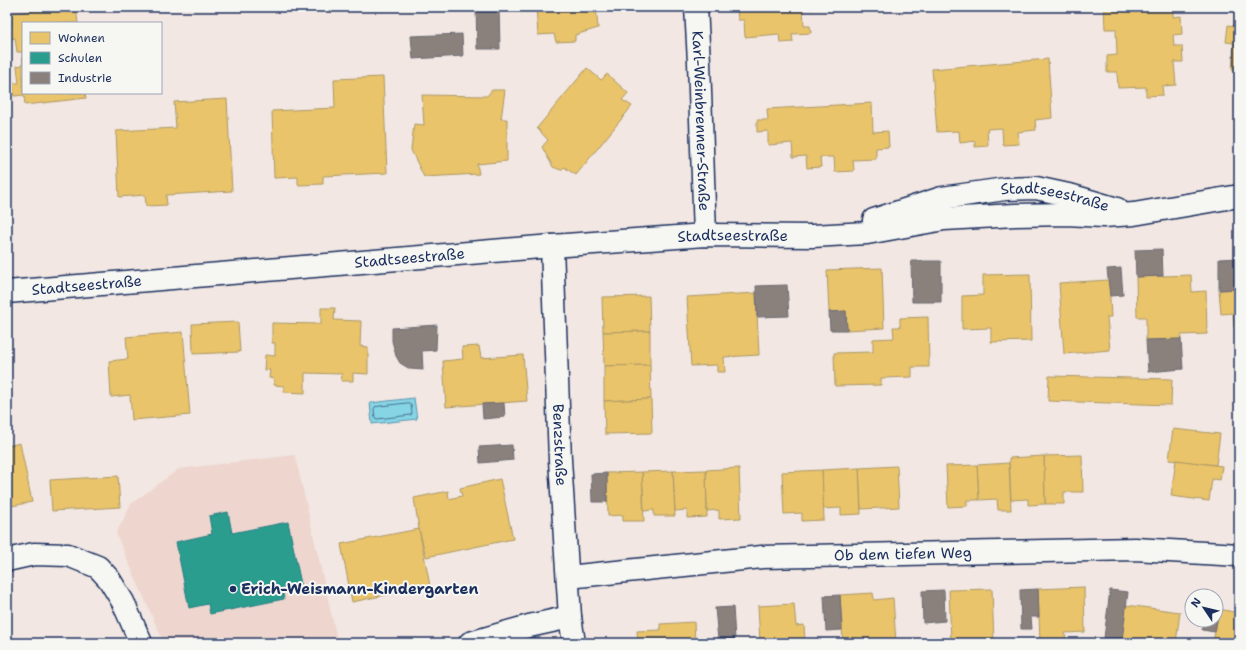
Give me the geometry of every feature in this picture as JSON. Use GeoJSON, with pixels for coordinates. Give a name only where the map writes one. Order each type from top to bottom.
{"type":"FeatureCollection","features":[{"type":"Feature","properties":{"kind":"street","name":"Karl-Weinbrenner-Straße"},"geometry":{"type":"LineString","coordinates":[[696,7],[705,235]]}},
{"type":"Feature","properties":{"kind":"street","name":"Stadtseestraße"},"geometry":{"type":"LineString","coordinates":[[7,292],[552,246],[705,235],[812,236],[867,233],[944,219],[1015,215],[1067,214],[1103,216],[1134,214],[1239,196]]}},
{"type":"Feature","properties":{"kind":"street","name":"Benzstraße"},"geometry":{"type":"LineString","coordinates":[[552,246],[560,460],[570,617],[574,643]]}},
{"type":"Feature","properties":{"kind":"street","name":"Ob dem tiefen Weg"},"geometry":{"type":"LineString","coordinates":[[568,577],[762,557],[1135,549],[1239,555]]}},
{"type":"Feature","properties":{"kind":"street"},"geometry":{"type":"LineString","coordinates":[[7,560],[34,554],[68,555],[98,567],[109,579],[123,602],[142,643]]}},
{"type":"Feature","properties":{"kind":"street"},"geometry":{"type":"LineString","coordinates":[[470,643],[529,626],[570,617]]}},
{"type":"Feature","properties":{"kind":"shaded area","name":"Erich-Weismann-Kindergarten"},"geometry":{"type":"Polygon","coordinates":[[[295,455],[338,643],[164,643],[116,534],[131,504],[179,469],[295,455]]]}},
{"type":"Feature","properties":{"kind":"water"},"geometry":{"type":"Polygon","coordinates":[[[414,398],[417,419],[372,424],[370,403],[414,398]]]}},
{"type":"Feature","properties":{"kind":"building: Wohnen"},"geometry":{"type":"Polygon","coordinates":[[[33,7],[76,7],[78,22],[22,22],[22,52],[17,52],[15,38],[8,39],[7,26],[12,26],[11,13],[34,11],[33,7]]]}},
{"type":"Feature","properties":{"kind":"building: Wohnen"},"geometry":{"type":"Polygon","coordinates":[[[536,7],[596,7],[598,28],[575,35],[575,41],[556,42],[554,34],[538,35],[536,7]]]}},
{"type":"Feature","properties":{"kind":"building: Wohnen"},"geometry":{"type":"Polygon","coordinates":[[[737,7],[811,7],[811,9],[803,9],[804,26],[810,26],[811,33],[792,34],[793,42],[780,43],[779,34],[745,37],[744,20],[738,20],[737,7]]]}},
{"type":"Feature","properties":{"kind":"building: Wohnen"},"geometry":{"type":"Polygon","coordinates":[[[1104,7],[1173,7],[1173,17],[1181,16],[1182,34],[1173,35],[1174,46],[1182,46],[1183,62],[1174,62],[1176,85],[1162,86],[1163,95],[1146,96],[1146,87],[1118,88],[1117,72],[1107,72],[1107,56],[1117,55],[1116,29],[1105,29],[1104,7]]]}},
{"type":"Feature","properties":{"kind":"building: Wohnen"},"geometry":{"type":"Polygon","coordinates":[[[1235,7],[1239,7],[1239,70],[1232,70],[1234,43],[1226,42],[1228,25],[1234,26],[1235,7]]]}},
{"type":"Feature","properties":{"kind":"building: Wohnen"},"geometry":{"type":"Polygon","coordinates":[[[1048,59],[1052,118],[1035,120],[1036,130],[1018,132],[1019,144],[1003,145],[1002,128],[987,129],[988,146],[975,147],[975,141],[960,143],[959,131],[937,132],[932,69],[1048,59]]]}},
{"type":"Feature","properties":{"kind":"building: Wohnen"},"geometry":{"type":"Polygon","coordinates":[[[22,65],[22,94],[85,94],[86,98],[25,105],[24,95],[14,96],[12,83],[19,83],[17,66],[22,65]]]}},
{"type":"Feature","properties":{"kind":"building: Wohnen"},"geometry":{"type":"Polygon","coordinates":[[[587,68],[601,80],[607,74],[628,93],[622,100],[632,106],[576,175],[564,167],[561,170],[553,167],[542,147],[548,140],[537,128],[587,68]]]}},
{"type":"Feature","properties":{"kind":"building: Wohnen"},"geometry":{"type":"Polygon","coordinates":[[[383,77],[387,173],[323,176],[323,184],[298,185],[298,177],[274,178],[272,111],[335,108],[334,79],[383,77]]]}},
{"type":"Feature","properties":{"kind":"building: Wohnen"},"geometry":{"type":"Polygon","coordinates":[[[492,90],[505,90],[501,119],[507,119],[507,161],[477,164],[479,174],[424,177],[411,150],[414,124],[424,125],[422,95],[487,96],[492,90]]]}},
{"type":"Feature","properties":{"kind":"building: Wohnen"},"geometry":{"type":"Polygon","coordinates":[[[227,99],[232,191],[166,195],[167,205],[146,206],[145,195],[119,197],[116,131],[176,128],[174,102],[227,99]]]}},
{"type":"Feature","properties":{"kind":"building: Wohnen"},"geometry":{"type":"Polygon","coordinates":[[[872,103],[873,132],[888,131],[889,147],[876,148],[876,159],[853,160],[854,171],[835,172],[834,157],[820,157],[821,167],[807,168],[806,156],[793,157],[792,143],[768,145],[768,131],[757,132],[757,120],[768,120],[767,109],[872,103]]]}},
{"type":"Feature","properties":{"kind":"building: Wohnen"},"geometry":{"type":"Polygon","coordinates":[[[882,268],[884,328],[847,330],[846,311],[829,312],[827,270],[882,268]]]}},
{"type":"Feature","properties":{"kind":"building: Wohnen"},"geometry":{"type":"Polygon","coordinates":[[[1030,274],[1031,341],[991,342],[991,328],[962,329],[962,296],[983,295],[983,275],[1030,274]]]}},
{"type":"Feature","properties":{"kind":"building: Wohnen"},"geometry":{"type":"Polygon","coordinates":[[[1191,275],[1192,292],[1206,291],[1207,334],[1181,335],[1181,339],[1146,340],[1146,317],[1137,317],[1136,277],[1191,275]]]}},
{"type":"Feature","properties":{"kind":"building: Wohnen"},"geometry":{"type":"Polygon","coordinates":[[[1109,280],[1111,317],[1107,317],[1110,350],[1064,354],[1059,283],[1109,280]]]}},
{"type":"Feature","properties":{"kind":"building: Wohnen"},"geometry":{"type":"Polygon","coordinates":[[[1239,289],[1239,326],[1234,327],[1233,313],[1221,314],[1219,290],[1239,289]]]}},
{"type":"Feature","properties":{"kind":"building: Wohnen"},"geometry":{"type":"Polygon","coordinates":[[[756,293],[759,355],[724,357],[725,372],[717,372],[717,365],[691,366],[687,297],[756,293]]]}},
{"type":"Feature","properties":{"kind":"building: Wohnen"},"geometry":{"type":"Polygon","coordinates":[[[649,296],[650,331],[603,332],[602,297],[649,296]]]}},
{"type":"Feature","properties":{"kind":"building: Wohnen"},"geometry":{"type":"Polygon","coordinates":[[[321,308],[335,308],[334,320],[361,321],[360,346],[368,347],[368,374],[353,373],[353,381],[341,381],[342,374],[305,373],[305,393],[284,392],[284,386],[274,385],[274,379],[269,378],[270,370],[264,370],[265,355],[275,356],[275,343],[272,343],[272,323],[321,324],[321,308]]]}},
{"type":"Feature","properties":{"kind":"building: Wohnen"},"geometry":{"type":"Polygon","coordinates":[[[928,317],[929,367],[912,367],[912,377],[881,378],[881,385],[835,386],[834,353],[873,352],[873,339],[894,338],[893,327],[900,327],[900,318],[928,317]]]}},
{"type":"Feature","properties":{"kind":"building: Wohnen"},"geometry":{"type":"Polygon","coordinates":[[[238,322],[240,352],[193,354],[192,324],[238,322]]]}},
{"type":"Feature","properties":{"kind":"building: Wohnen"},"geometry":{"type":"Polygon","coordinates":[[[650,331],[650,365],[604,366],[603,332],[650,331]]]}},
{"type":"Feature","properties":{"kind":"building: Wohnen"},"geometry":{"type":"Polygon","coordinates":[[[183,332],[190,415],[132,420],[130,395],[111,397],[109,361],[128,359],[126,337],[183,332]]]}},
{"type":"Feature","properties":{"kind":"building: Wohnen"},"geometry":{"type":"Polygon","coordinates":[[[479,346],[481,358],[523,355],[527,401],[446,407],[443,361],[463,359],[462,347],[479,346]]]}},
{"type":"Feature","properties":{"kind":"building: Wohnen"},"geometry":{"type":"Polygon","coordinates":[[[650,365],[651,399],[604,401],[604,366],[650,365]]]}},
{"type":"Feature","properties":{"kind":"building: Wohnen"},"geometry":{"type":"Polygon","coordinates":[[[1049,376],[1172,379],[1171,405],[1048,401],[1049,376]]]}},
{"type":"Feature","properties":{"kind":"building: Wohnen"},"geometry":{"type":"Polygon","coordinates":[[[651,399],[652,433],[605,434],[604,401],[651,399]]]}},
{"type":"Feature","properties":{"kind":"building: Wohnen"},"geometry":{"type":"Polygon","coordinates":[[[1173,429],[1220,434],[1216,465],[1169,460],[1173,429]]]}},
{"type":"Feature","properties":{"kind":"building: Wohnen"},"geometry":{"type":"Polygon","coordinates":[[[20,443],[32,502],[7,507],[7,446],[20,443]]]}},
{"type":"Feature","properties":{"kind":"building: Wohnen"},"geometry":{"type":"Polygon","coordinates":[[[1082,455],[1083,492],[1064,492],[1064,504],[1045,504],[1044,456],[1082,455]]]}},
{"type":"Feature","properties":{"kind":"building: Wohnen"},"geometry":{"type":"Polygon","coordinates":[[[1044,456],[1045,504],[1028,505],[1028,499],[1011,500],[1009,458],[1044,456]]]}},
{"type":"Feature","properties":{"kind":"building: Wohnen"},"geometry":{"type":"Polygon","coordinates":[[[1176,460],[1222,466],[1220,480],[1212,479],[1209,501],[1171,496],[1176,460]]]}},
{"type":"Feature","properties":{"kind":"building: Wohnen"},"geometry":{"type":"Polygon","coordinates":[[[1009,463],[1011,510],[998,510],[997,499],[979,500],[977,465],[1009,463]]]}},
{"type":"Feature","properties":{"kind":"building: Wohnen"},"geometry":{"type":"Polygon","coordinates":[[[977,465],[979,500],[967,500],[967,506],[948,507],[946,466],[977,465]]]}},
{"type":"Feature","properties":{"kind":"building: Wohnen"},"geometry":{"type":"Polygon","coordinates":[[[897,466],[899,507],[861,509],[859,468],[897,466]]]}},
{"type":"Feature","properties":{"kind":"building: Wohnen"},"geometry":{"type":"Polygon","coordinates":[[[739,468],[741,518],[719,519],[719,510],[707,511],[706,470],[739,468]]]}},
{"type":"Feature","properties":{"kind":"building: Wohnen"},"geometry":{"type":"Polygon","coordinates":[[[859,468],[861,514],[841,515],[841,508],[823,509],[822,470],[859,468]]]}},
{"type":"Feature","properties":{"kind":"building: Wohnen"},"geometry":{"type":"Polygon","coordinates":[[[706,470],[707,517],[687,518],[687,510],[675,511],[673,471],[706,470]]]}},
{"type":"Feature","properties":{"kind":"building: Wohnen"},"geometry":{"type":"Polygon","coordinates":[[[822,470],[824,520],[802,521],[802,513],[784,514],[782,472],[822,470]]]}},
{"type":"Feature","properties":{"kind":"building: Wohnen"},"geometry":{"type":"Polygon","coordinates":[[[673,471],[675,516],[654,516],[654,510],[644,511],[642,472],[673,471]]]}},
{"type":"Feature","properties":{"kind":"building: Wohnen"},"geometry":{"type":"Polygon","coordinates":[[[642,472],[644,521],[623,521],[623,515],[608,516],[607,473],[642,472]]]}},
{"type":"Feature","properties":{"kind":"building: Wohnen"},"geometry":{"type":"Polygon","coordinates":[[[118,476],[120,507],[52,511],[50,480],[118,476]]]}},
{"type":"Feature","properties":{"kind":"building: Wohnen"},"geometry":{"type":"Polygon","coordinates":[[[500,479],[513,539],[426,557],[419,529],[414,498],[448,491],[449,499],[462,496],[460,488],[500,479]]]}},
{"type":"Feature","properties":{"kind":"building: Wohnen"},"geometry":{"type":"Polygon","coordinates":[[[419,529],[430,586],[352,602],[341,544],[419,529]]]}},
{"type":"Feature","properties":{"kind":"building: Wohnen"},"geometry":{"type":"Polygon","coordinates":[[[1084,587],[1085,632],[1065,633],[1066,643],[1040,643],[1038,589],[1084,587]]]}},
{"type":"Feature","properties":{"kind":"building: Wohnen"},"geometry":{"type":"Polygon","coordinates":[[[992,589],[994,643],[951,643],[949,590],[992,589]]]}},
{"type":"Feature","properties":{"kind":"building: Wohnen"},"geometry":{"type":"Polygon","coordinates":[[[873,593],[874,600],[893,598],[896,643],[843,643],[840,595],[873,593]]]}},
{"type":"Feature","properties":{"kind":"building: Wohnen"},"geometry":{"type":"Polygon","coordinates":[[[794,604],[796,626],[804,625],[805,643],[760,643],[758,606],[794,604]]]}},
{"type":"Feature","properties":{"kind":"building: Wohnen"},"geometry":{"type":"Polygon","coordinates":[[[1126,605],[1180,612],[1176,643],[1121,643],[1126,605]]]}},
{"type":"Feature","properties":{"kind":"building: Wohnen"},"geometry":{"type":"Polygon","coordinates":[[[1224,610],[1239,613],[1239,643],[1213,643],[1216,628],[1224,628],[1224,610]]]}},
{"type":"Feature","properties":{"kind":"building: Wohnen"},"geometry":{"type":"Polygon","coordinates":[[[694,622],[695,643],[638,643],[637,631],[661,630],[660,624],[694,622]]]}},
{"type":"Feature","properties":{"kind":"building: Schulen"},"geometry":{"type":"Polygon","coordinates":[[[228,512],[232,533],[288,522],[301,584],[282,588],[284,599],[210,614],[208,604],[189,608],[176,542],[212,534],[209,516],[228,512]]]}},
{"type":"Feature","properties":{"kind":"building: Industrie"},"geometry":{"type":"Polygon","coordinates":[[[476,7],[499,7],[500,49],[477,49],[476,7]]]}},
{"type":"Feature","properties":{"kind":"building: Industrie"},"geometry":{"type":"Polygon","coordinates":[[[462,34],[463,56],[413,59],[411,36],[462,34]]]}},
{"type":"Feature","properties":{"kind":"building: Industrie"},"geometry":{"type":"Polygon","coordinates":[[[1162,249],[1163,276],[1136,277],[1135,250],[1162,249]]]}},
{"type":"Feature","properties":{"kind":"building: Industrie"},"geometry":{"type":"Polygon","coordinates":[[[1239,258],[1239,289],[1219,290],[1219,259],[1239,258]]]}},
{"type":"Feature","properties":{"kind":"building: Industrie"},"geometry":{"type":"Polygon","coordinates":[[[911,261],[941,261],[941,302],[912,302],[911,261]]]}},
{"type":"Feature","properties":{"kind":"building: Industrie"},"geometry":{"type":"Polygon","coordinates":[[[1121,268],[1123,295],[1110,296],[1107,269],[1121,268]]]}},
{"type":"Feature","properties":{"kind":"building: Industrie"},"geometry":{"type":"Polygon","coordinates":[[[787,285],[789,316],[757,317],[756,286],[787,285]]]}},
{"type":"Feature","properties":{"kind":"building: Industrie"},"geometry":{"type":"Polygon","coordinates":[[[846,311],[847,330],[830,330],[829,312],[846,311]]]}},
{"type":"Feature","properties":{"kind":"building: Industrie"},"geometry":{"type":"Polygon","coordinates":[[[437,325],[436,350],[422,351],[423,370],[410,369],[400,363],[396,356],[392,341],[392,328],[437,325]]]}},
{"type":"Feature","properties":{"kind":"building: Industrie"},"geometry":{"type":"Polygon","coordinates":[[[1181,339],[1183,369],[1148,372],[1146,340],[1181,339]]]}},
{"type":"Feature","properties":{"kind":"building: Industrie"},"geometry":{"type":"Polygon","coordinates":[[[504,403],[505,417],[483,419],[482,404],[504,403]]]}},
{"type":"Feature","properties":{"kind":"building: Industrie"},"geometry":{"type":"Polygon","coordinates":[[[512,445],[513,460],[480,463],[479,447],[512,445]]]}},
{"type":"Feature","properties":{"kind":"building: Industrie"},"geometry":{"type":"Polygon","coordinates":[[[607,473],[607,502],[592,502],[591,474],[607,473]]]}},
{"type":"Feature","properties":{"kind":"building: Industrie"},"geometry":{"type":"Polygon","coordinates":[[[1038,589],[1039,617],[1031,617],[1032,629],[1021,629],[1020,590],[1038,589]]]}},
{"type":"Feature","properties":{"kind":"building: Industrie"},"geometry":{"type":"Polygon","coordinates":[[[944,590],[945,621],[923,623],[922,591],[944,590]]]}},
{"type":"Feature","properties":{"kind":"building: Industrie"},"geometry":{"type":"Polygon","coordinates":[[[1110,590],[1128,592],[1122,640],[1104,638],[1110,590]]]}},
{"type":"Feature","properties":{"kind":"building: Industrie"},"geometry":{"type":"Polygon","coordinates":[[[840,595],[842,630],[826,631],[824,596],[840,595]]]}},
{"type":"Feature","properties":{"kind":"building: Industrie"},"geometry":{"type":"Polygon","coordinates":[[[733,607],[735,639],[718,640],[715,608],[733,607]]]}},
{"type":"Feature","properties":{"kind":"building: Industrie"},"geometry":{"type":"Polygon","coordinates":[[[1202,628],[1216,628],[1215,632],[1202,630],[1202,628]]]}},
{"type":"Feature","properties":{"kind":"place","name":"Erich-Weismann-Kindergarten"},"geometry":{"type":"Point","coordinates":[233,589]}}]}
